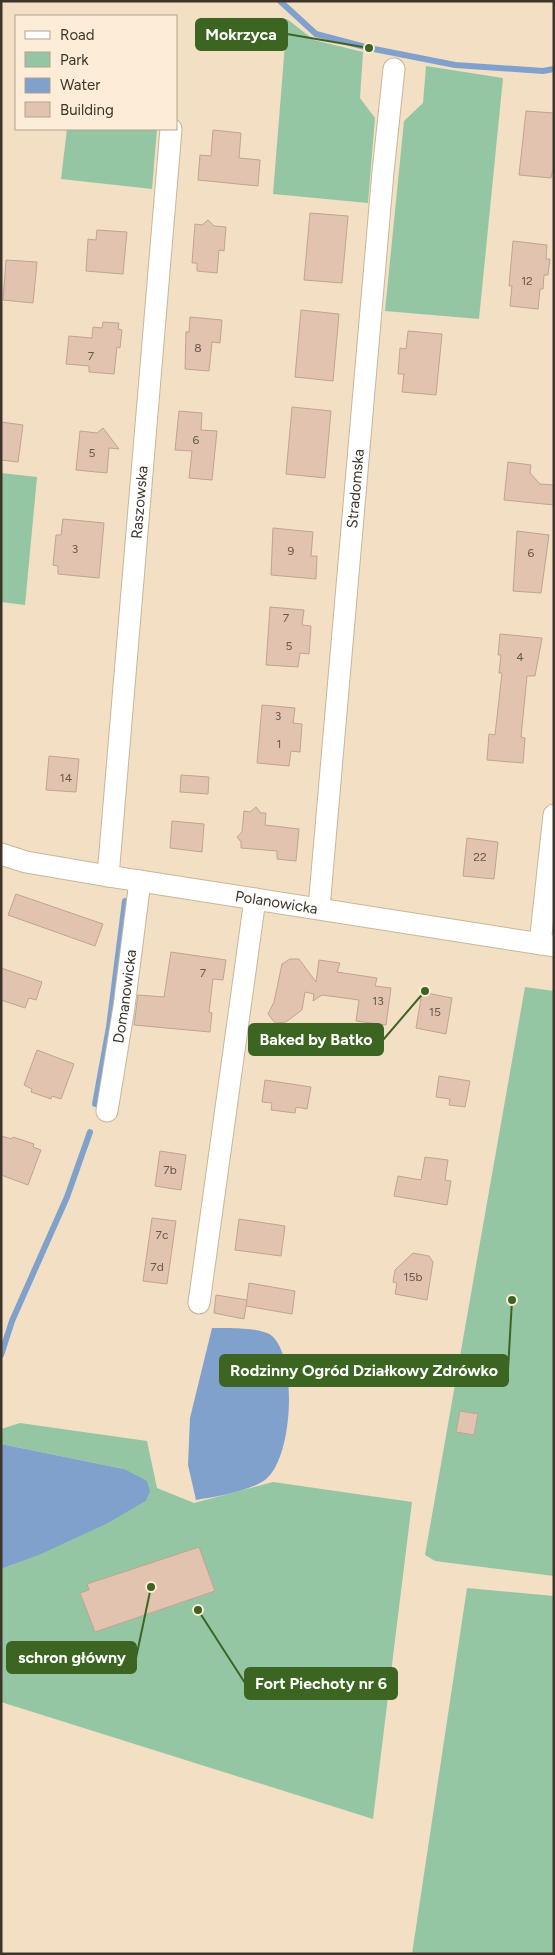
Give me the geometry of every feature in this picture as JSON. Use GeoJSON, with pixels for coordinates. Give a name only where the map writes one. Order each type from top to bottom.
{"type":"FeatureCollection","features":[{"type":"Feature","properties":{"kind":"street","name":"Stradomska"},"geometry":{"type":"LineString","coordinates":[[319,908],[383,172],[394,70]]}},
{"type":"Feature","properties":{"kind":"street","name":"Raszowska"},"geometry":{"type":"LineString","coordinates":[[108,876],[171,130]]}},
{"type":"Feature","properties":{"kind":"street"},"geometry":{"type":"LineString","coordinates":[[547,945],[554,815]]}},
{"type":"Feature","properties":{"kind":"street","name":"Polanowicka"},"geometry":{"type":"LineString","coordinates":[[1,854],[26,862],[108,876],[547,945]]}},
{"type":"Feature","properties":{"kind":"street","name":"Domanowicka"},"geometry":{"type":"LineString","coordinates":[[107,1112],[124,1007],[140,881]]}},
{"type":"Feature","properties":{"kind":"street"},"geometry":{"type":"LineString","coordinates":[[199,1303],[254,899]]}},
{"type":"Feature","properties":{"kind":"green space"},"geometry":{"type":"Polygon","coordinates":[[[287,19],[314,40],[363,52],[360,98],[375,118],[368,203],[273,194],[287,19]]]}},
{"type":"Feature","properties":{"kind":"green space"},"geometry":{"type":"Polygon","coordinates":[[[426,66],[503,78],[479,319],[385,311],[404,121],[423,103],[426,66]]]}},
{"type":"Feature","properties":{"kind":"green space"},"geometry":{"type":"Polygon","coordinates":[[[67,130],[157,130],[152,189],[61,179],[67,130]]]}},
{"type":"Feature","properties":{"kind":"green space"},"geometry":{"type":"Polygon","coordinates":[[[1,473],[37,477],[25,605],[1,602],[1,473]]]}},
{"type":"Feature","properties":{"kind":"green space"},"geometry":{"type":"Polygon","coordinates":[[[525,987],[554,991],[554,1576],[435,1561],[425,1555],[525,987]]]}},
{"type":"Feature","properties":{"kind":"green space"},"geometry":{"type":"Polygon","coordinates":[[[20,1423],[147,1441],[157,1488],[194,1503],[273,1482],[412,1502],[373,1819],[1,1702],[1,1569],[75,1538],[146,1501],[124,1469],[1,1444],[1,1429],[20,1423]]]}},
{"type":"Feature","properties":{"kind":"green space"},"geometry":{"type":"Polygon","coordinates":[[[467,1588],[554,1596],[554,1954],[412,1954],[467,1588]]]}},
{"type":"Feature","properties":{"kind":"water"},"geometry":{"type":"Polygon","coordinates":[[[212,1328],[260,1331],[272,1336],[280,1348],[286,1365],[289,1386],[289,1409],[282,1452],[274,1469],[265,1480],[242,1490],[196,1500],[188,1465],[190,1418],[212,1328]]]}},
{"type":"Feature","properties":{"kind":"water"},"geometry":{"type":"Polygon","coordinates":[[[1,1444],[124,1469],[147,1481],[150,1491],[146,1501],[106,1524],[41,1554],[1,1569],[1,1444]]]}},
{"type":"Feature","properties":{"kind":"building"},"geometry":{"type":"Polygon","coordinates":[[[526,111],[554,113],[554,173],[552,172],[551,178],[519,175],[526,111]]]}},
{"type":"Feature","properties":{"kind":"building"},"geometry":{"type":"Polygon","coordinates":[[[213,130],[241,133],[239,158],[260,160],[258,186],[198,180],[200,155],[211,156],[213,130]]]}},
{"type":"Feature","properties":{"kind":"building"},"geometry":{"type":"Polygon","coordinates":[[[310,213],[348,216],[342,283],[304,280],[310,213]]]}},
{"type":"Feature","properties":{"kind":"building"},"geometry":{"type":"Polygon","coordinates":[[[208,220],[214,226],[226,227],[224,251],[219,250],[217,273],[197,271],[197,263],[192,263],[195,224],[202,225],[208,220]]]}},
{"type":"Feature","properties":{"kind":"building"},"geometry":{"type":"Polygon","coordinates":[[[97,230],[127,232],[123,274],[86,271],[88,239],[96,240],[97,230]]]}},
{"type":"Feature","properties":{"kind":"building"},"geometry":{"type":"Polygon","coordinates":[[[513,241],[547,245],[546,259],[550,259],[548,275],[544,275],[543,289],[540,289],[538,309],[510,306],[512,286],[509,286],[513,241]]]}},
{"type":"Feature","properties":{"kind":"building"},"geometry":{"type":"Polygon","coordinates":[[[6,260],[37,262],[33,303],[3,300],[6,260]]]}},
{"type":"Feature","properties":{"kind":"building"},"geometry":{"type":"Polygon","coordinates":[[[301,310],[339,314],[333,381],[295,377],[301,310]]]}},
{"type":"Feature","properties":{"kind":"building"},"geometry":{"type":"Polygon","coordinates":[[[190,317],[222,320],[220,343],[212,342],[209,371],[185,369],[186,332],[189,332],[190,317]]]}},
{"type":"Feature","properties":{"kind":"building"},"geometry":{"type":"Polygon","coordinates":[[[103,322],[119,323],[118,329],[122,330],[120,348],[117,347],[114,374],[89,372],[89,366],[66,364],[69,336],[92,338],[93,327],[102,328],[103,322]]]}},
{"type":"Feature","properties":{"kind":"building"},"geometry":{"type":"Polygon","coordinates":[[[408,331],[442,334],[436,395],[402,392],[404,374],[398,374],[400,348],[406,349],[408,331]]]}},
{"type":"Feature","properties":{"kind":"building"},"geometry":{"type":"Polygon","coordinates":[[[292,407],[331,411],[325,478],[286,474],[292,407]]]}},
{"type":"Feature","properties":{"kind":"building"},"geometry":{"type":"Polygon","coordinates":[[[179,411],[202,413],[201,430],[217,431],[212,480],[189,478],[192,451],[175,450],[179,411]]]}},
{"type":"Feature","properties":{"kind":"building"},"geometry":{"type":"Polygon","coordinates":[[[1,422],[23,425],[18,462],[1,460],[1,422]]]}},
{"type":"Feature","properties":{"kind":"building"},"geometry":{"type":"Polygon","coordinates":[[[103,428],[119,449],[109,448],[107,473],[76,470],[80,431],[97,433],[103,428]]]}},
{"type":"Feature","properties":{"kind":"building"},"geometry":{"type":"Polygon","coordinates":[[[508,462],[531,465],[530,473],[540,484],[554,485],[554,505],[504,500],[508,462]]]}},
{"type":"Feature","properties":{"kind":"building"},"geometry":{"type":"Polygon","coordinates":[[[63,519],[104,523],[99,578],[58,574],[58,566],[53,565],[56,535],[61,535],[63,519]]]}},
{"type":"Feature","properties":{"kind":"building"},"geometry":{"type":"Polygon","coordinates":[[[273,528],[313,532],[311,556],[317,556],[316,579],[271,575],[273,528]]]}},
{"type":"Feature","properties":{"kind":"building"},"geometry":{"type":"Polygon","coordinates":[[[517,531],[549,535],[541,593],[513,591],[517,531]]]}},
{"type":"Feature","properties":{"kind":"building"},"geometry":{"type":"Polygon","coordinates":[[[270,607],[304,610],[302,625],[311,626],[309,654],[300,653],[298,667],[266,665],[270,607]]]}},
{"type":"Feature","properties":{"kind":"building"},"geometry":{"type":"Polygon","coordinates":[[[500,634],[542,638],[535,676],[527,676],[521,737],[525,738],[523,763],[487,760],[489,734],[495,735],[502,673],[499,673],[501,655],[498,655],[500,634]]]}},
{"type":"Feature","properties":{"kind":"building"},"geometry":{"type":"Polygon","coordinates":[[[262,705],[295,708],[293,723],[302,724],[300,752],[291,751],[289,766],[257,763],[262,705]]]}},
{"type":"Feature","properties":{"kind":"building"},"geometry":{"type":"Polygon","coordinates":[[[49,756],[79,759],[76,792],[46,790],[49,756]]]}},
{"type":"Feature","properties":{"kind":"building"},"geometry":{"type":"Polygon","coordinates":[[[181,775],[209,777],[208,794],[180,792],[181,775]]]}},
{"type":"Feature","properties":{"kind":"building"},"geometry":{"type":"Polygon","coordinates":[[[256,807],[261,813],[266,813],[265,825],[299,829],[296,861],[277,859],[277,851],[241,848],[241,842],[237,837],[242,832],[244,811],[250,812],[256,807]]]}},
{"type":"Feature","properties":{"kind":"building"},"geometry":{"type":"Polygon","coordinates":[[[172,821],[204,824],[202,852],[170,848],[172,821]]]}},
{"type":"Feature","properties":{"kind":"building"},"geometry":{"type":"Polygon","coordinates":[[[467,838],[498,842],[494,879],[463,876],[467,838]]]}},
{"type":"Feature","properties":{"kind":"building"},"geometry":{"type":"Polygon","coordinates":[[[16,894],[103,924],[95,946],[8,915],[16,894]]]}},
{"type":"Feature","properties":{"kind":"building"},"geometry":{"type":"Polygon","coordinates":[[[171,952],[226,960],[223,980],[213,979],[209,1012],[212,1013],[210,1032],[134,1025],[138,995],[164,997],[171,952]]]}},
{"type":"Feature","properties":{"kind":"building"},"geometry":{"type":"Polygon","coordinates":[[[290,959],[299,959],[316,982],[319,960],[340,963],[337,972],[377,978],[375,986],[391,988],[386,1025],[356,1021],[359,1000],[322,995],[313,1001],[314,994],[305,992],[302,1010],[286,1022],[275,1023],[268,1014],[274,1002],[282,964],[290,959]]]}},
{"type":"Feature","properties":{"kind":"building"},"geometry":{"type":"Polygon","coordinates":[[[1,968],[42,982],[36,1000],[29,998],[25,1008],[1,1000],[1,968]]]}},
{"type":"Feature","properties":{"kind":"building"},"geometry":{"type":"Polygon","coordinates":[[[422,992],[452,998],[446,1034],[416,1028],[422,992]]]}},
{"type":"Feature","properties":{"kind":"building"},"geometry":{"type":"Polygon","coordinates":[[[37,1050],[74,1064],[61,1099],[52,1096],[51,1099],[31,1092],[32,1089],[24,1085],[37,1050]]]}},
{"type":"Feature","properties":{"kind":"building"},"geometry":{"type":"Polygon","coordinates":[[[439,1076],[470,1081],[465,1107],[449,1105],[450,1099],[436,1097],[439,1076]]]}},
{"type":"Feature","properties":{"kind":"building"},"geometry":{"type":"Polygon","coordinates":[[[265,1080],[311,1087],[307,1109],[296,1107],[295,1113],[271,1110],[272,1103],[262,1102],[265,1080]]]}},
{"type":"Feature","properties":{"kind":"building"},"geometry":{"type":"Polygon","coordinates":[[[1,1136],[12,1139],[13,1137],[34,1144],[33,1147],[41,1150],[28,1185],[1,1175],[1,1136]]]}},
{"type":"Feature","properties":{"kind":"building"},"geometry":{"type":"Polygon","coordinates":[[[160,1151],[186,1155],[181,1190],[155,1186],[160,1151]]]}},
{"type":"Feature","properties":{"kind":"building"},"geometry":{"type":"Polygon","coordinates":[[[425,1157],[448,1160],[445,1180],[451,1181],[447,1205],[394,1196],[398,1176],[421,1180],[425,1157]]]}},
{"type":"Feature","properties":{"kind":"building"},"geometry":{"type":"Polygon","coordinates":[[[152,1218],[176,1221],[167,1284],[143,1281],[152,1218]]]}},
{"type":"Feature","properties":{"kind":"building"},"geometry":{"type":"Polygon","coordinates":[[[239,1219],[285,1226],[281,1256],[235,1250],[239,1219]]]}},
{"type":"Feature","properties":{"kind":"building"},"geometry":{"type":"Polygon","coordinates":[[[413,1253],[429,1256],[433,1262],[427,1300],[395,1294],[397,1283],[393,1282],[395,1270],[413,1253]]]}},
{"type":"Feature","properties":{"kind":"building"},"geometry":{"type":"Polygon","coordinates":[[[249,1283],[295,1291],[292,1314],[246,1306],[249,1283]]]}},
{"type":"Feature","properties":{"kind":"building"},"geometry":{"type":"Polygon","coordinates":[[[216,1295],[247,1300],[244,1319],[214,1313],[216,1295]]]}},
{"type":"Feature","properties":{"kind":"building"},"geometry":{"type":"Polygon","coordinates":[[[460,1411],[478,1414],[474,1435],[456,1432],[460,1411]]]}},
{"type":"Feature","properties":{"kind":"building"},"geometry":{"type":"Polygon","coordinates":[[[199,1547],[215,1591],[95,1632],[80,1593],[89,1590],[87,1584],[199,1547]]]}},
{"type":"Feature","properties":{"kind":"waterway"},"geometry":{"type":"LineString","coordinates":[[280,1],[316,34],[369,48],[455,65],[543,71],[554,69]]}},
{"type":"Feature","properties":{"kind":"waterway"},"geometry":{"type":"LineString","coordinates":[[95,1104],[109,1027],[125,901]]}},
{"type":"Feature","properties":{"kind":"waterway"},"geometry":{"type":"LineString","coordinates":[[1,1355],[12,1321],[67,1197],[90,1132]]}},
{"type":"Feature","properties":{"kind":"place","name":"Mokrzyca"},"geometry":{"type":"Point","coordinates":[369,48]}},
{"type":"Feature","properties":{"kind":"place","name":"Baked by Batko"},"geometry":{"type":"Point","coordinates":[425,991]}},
{"type":"Feature","properties":{"kind":"place","name":"Rodzinny Ogród Działkowy Zdrówko"},"geometry":{"type":"Point","coordinates":[512,1300]}},
{"type":"Feature","properties":{"kind":"place","name":"schron główny"},"geometry":{"type":"Point","coordinates":[151,1587]}},
{"type":"Feature","properties":{"kind":"place","name":"Fort Piechoty nr 6"},"geometry":{"type":"Point","coordinates":[198,1610]}}]}
